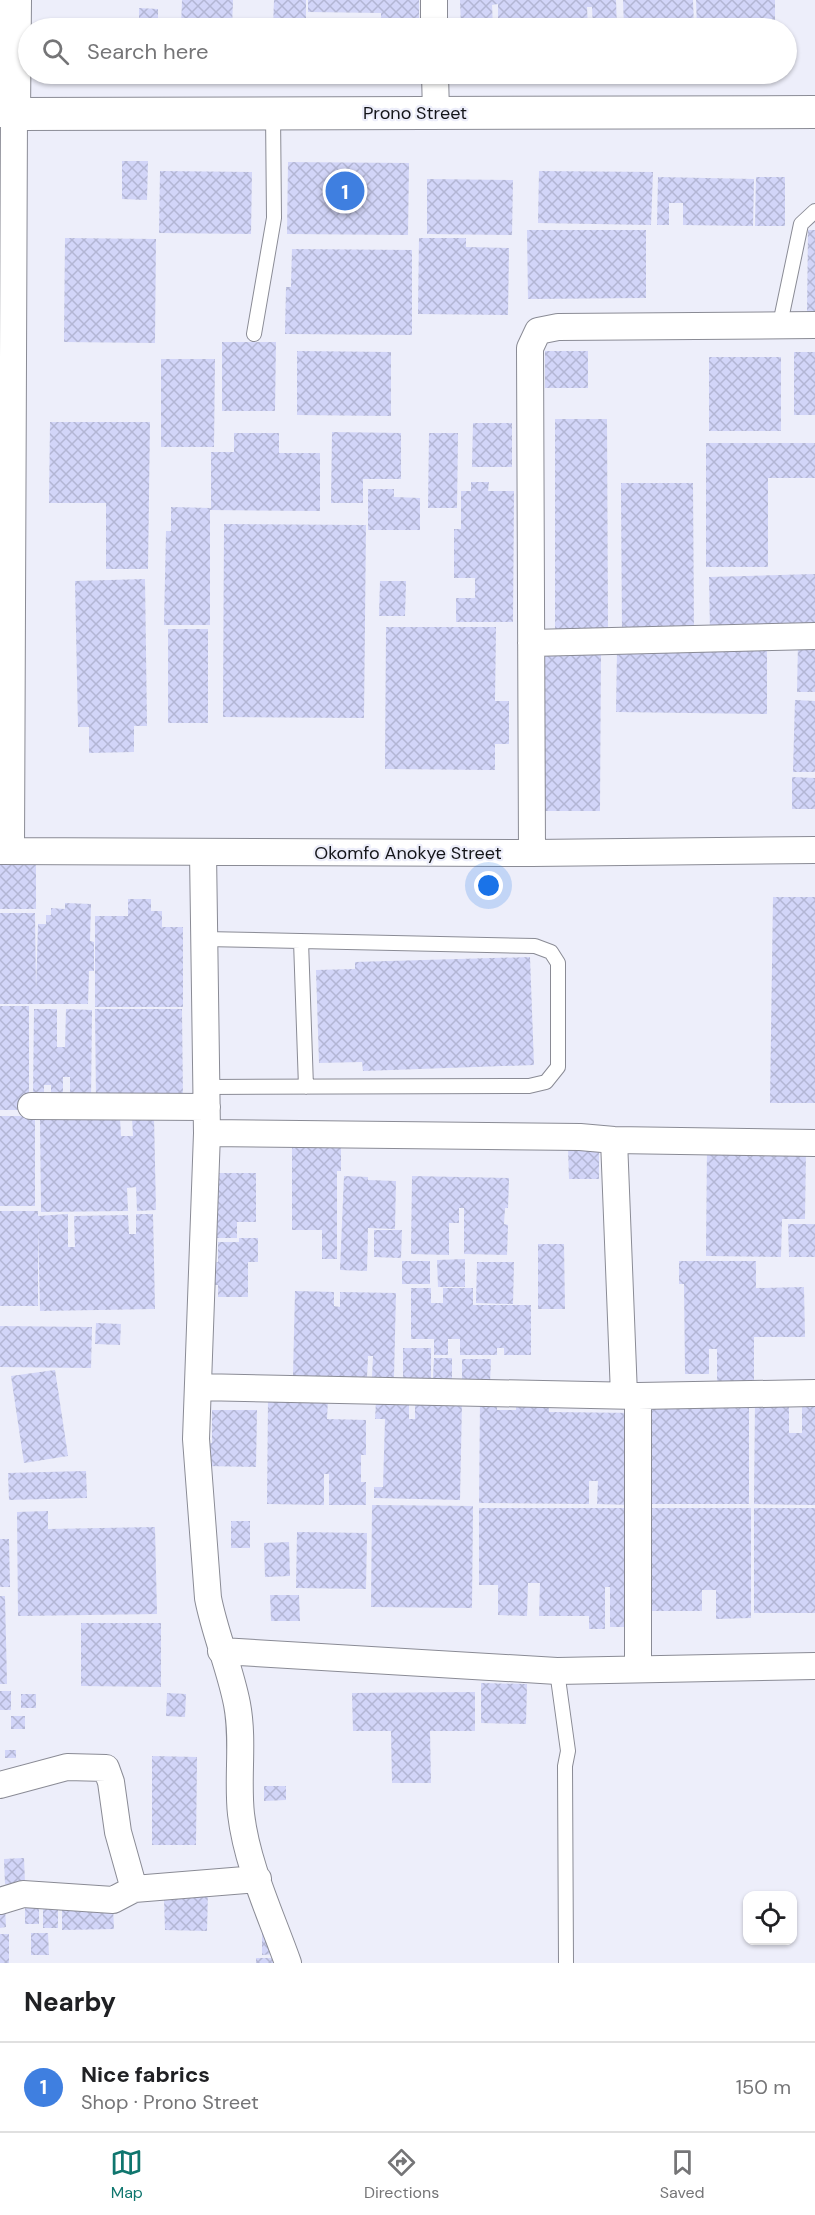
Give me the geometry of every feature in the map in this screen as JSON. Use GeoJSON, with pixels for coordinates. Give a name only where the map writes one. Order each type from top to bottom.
{"type":"FeatureCollection","features":[{"type":"Feature","properties":{"kind":"street"},"geometry":{"type":"LineString","coordinates":[[5,851],[7,114],[15,0]]}},
{"type":"Feature","properties":{"kind":"street"},"geometry":{"type":"LineString","coordinates":[[434,0],[434,18]]}},
{"type":"Feature","properties":{"kind":"street"},"geometry":{"type":"LineString","coordinates":[[435,84],[436,113]]}},
{"type":"Feature","properties":{"kind":"street","name":"Prono Street"},"geometry":{"type":"LineString","coordinates":[[7,114],[815,112]]}},
{"type":"Feature","properties":{"kind":"street"},"geometry":{"type":"LineString","coordinates":[[532,853],[530,348],[538,331],[558,327],[815,325]]}},
{"type":"Feature","properties":{"kind":"street"},"geometry":{"type":"LineString","coordinates":[[531,643],[815,636]]}},
{"type":"Feature","properties":{"kind":"street","name":"Okomfo Anokye Street"},"geometry":{"type":"LineString","coordinates":[[5,851],[532,853],[815,850]]}},
{"type":"Feature","properties":{"kind":"street"},"geometry":{"type":"LineString","coordinates":[[203,852],[207,1133],[196,1439],[208,1598],[241,1730],[241,1812],[249,1853],[288,1963]]}},
{"type":"Feature","properties":{"kind":"street"},"geometry":{"type":"LineString","coordinates":[[31,1106],[206,1097]]}},
{"type":"Feature","properties":{"kind":"street"},"geometry":{"type":"LineString","coordinates":[[207,1133],[580,1137],[614,1140],[815,1143]]}},
{"type":"Feature","properties":{"kind":"street"},"geometry":{"type":"LineString","coordinates":[[614,1140],[631,1396],[638,1669]]}},
{"type":"Feature","properties":{"kind":"street"},"geometry":{"type":"LineString","coordinates":[[198,1388],[631,1396],[815,1393]]}},
{"type":"Feature","properties":{"kind":"street"},"geometry":{"type":"LineString","coordinates":[[221,1651],[556,1671],[815,1666]]}},
{"type":"Feature","properties":{"kind":"street"},"geometry":{"type":"LineString","coordinates":[[0,1785],[67,1767],[106,1768],[111,1782],[118,1832],[134,1888]]}},
{"type":"Feature","properties":{"kind":"street"},"geometry":{"type":"LineString","coordinates":[[0,1901],[23,1894],[113,1900],[134,1888],[258,1879]]}},
{"type":"Feature","properties":{"kind":"lane"},"geometry":{"type":"LineString","coordinates":[[254,334],[274,218],[273,113]]}},
{"type":"Feature","properties":{"kind":"lane"},"geometry":{"type":"LineString","coordinates":[[780,324],[801,224],[815,211]]}},
{"type":"Feature","properties":{"kind":"lane"},"geometry":{"type":"LineString","coordinates":[[204,939],[535,946],[551,952],[558,963],[558,1067],[546,1082],[529,1086],[306,1087],[206,1097]]}},
{"type":"Feature","properties":{"kind":"lane"},"geometry":{"type":"LineString","coordinates":[[301,941],[306,1087]]}},
{"type":"Feature","properties":{"kind":"lane"},"geometry":{"type":"LineString","coordinates":[[556,1671],[568,1751],[564,1766],[566,1963]]}},
{"type":"Feature","properties":{"kind":"building"},"geometry":{"type":"Polygon","coordinates":[[[182,0],[233,0],[232,18],[181,18],[182,0]]]}},
{"type":"Feature","properties":{"kind":"building"},"geometry":{"type":"Polygon","coordinates":[[[274,0],[306,0],[306,18],[273,18],[274,0]]]}},
{"type":"Feature","properties":{"kind":"building"},"geometry":{"type":"Polygon","coordinates":[[[308,0],[419,0],[419,18],[381,18],[381,13],[308,12],[308,0]]]}},
{"type":"Feature","properties":{"kind":"building"},"geometry":{"type":"Polygon","coordinates":[[[460,0],[616,0],[617,18],[593,18],[592,7],[587,7],[588,18],[498,18],[498,4],[492,5],[493,18],[461,18],[460,0]]]}},
{"type":"Feature","properties":{"kind":"building"},"geometry":{"type":"Polygon","coordinates":[[[623,0],[693,0],[694,18],[624,18],[623,0]]]}},
{"type":"Feature","properties":{"kind":"building"},"geometry":{"type":"Polygon","coordinates":[[[696,0],[775,0],[775,18],[697,18],[696,0]]]}},
{"type":"Feature","properties":{"kind":"building"},"geometry":{"type":"Polygon","coordinates":[[[139,8],[158,9],[158,18],[139,18],[139,8]]]}},
{"type":"Feature","properties":{"kind":"building"},"geometry":{"type":"Polygon","coordinates":[[[122,161],[148,161],[147,200],[122,199],[122,161]]]}},
{"type":"Feature","properties":{"kind":"building"},"geometry":{"type":"Polygon","coordinates":[[[288,162],[409,163],[408,235],[287,234],[288,162]]]}},
{"type":"Feature","properties":{"kind":"building"},"geometry":{"type":"Polygon","coordinates":[[[160,171],[252,172],[251,234],[159,233],[160,171]]]}},
{"type":"Feature","properties":{"kind":"building"},"geometry":{"type":"Polygon","coordinates":[[[539,171],[653,172],[651,225],[538,223],[539,171]]]}},
{"type":"Feature","properties":{"kind":"building"},"geometry":{"type":"Polygon","coordinates":[[[658,177],[754,179],[753,226],[683,225],[683,203],[669,203],[669,225],[657,225],[658,177]]]}},
{"type":"Feature","properties":{"kind":"building"},"geometry":{"type":"Polygon","coordinates":[[[756,177],[785,177],[785,226],[755,226],[756,177]]]}},
{"type":"Feature","properties":{"kind":"building"},"geometry":{"type":"Polygon","coordinates":[[[427,179],[513,180],[512,235],[427,234],[427,179]]]}},
{"type":"Feature","properties":{"kind":"building"},"geometry":{"type":"Polygon","coordinates":[[[527,230],[646,230],[646,298],[528,299],[527,230]]]}},
{"type":"Feature","properties":{"kind":"building"},"geometry":{"type":"Polygon","coordinates":[[[808,230],[815,230],[815,314],[807,313],[808,230]]]}},
{"type":"Feature","properties":{"kind":"building"},"geometry":{"type":"Polygon","coordinates":[[[65,238],[156,239],[155,343],[64,342],[65,238]]]}},
{"type":"Feature","properties":{"kind":"building"},"geometry":{"type":"Polygon","coordinates":[[[419,238],[466,238],[466,247],[509,248],[508,315],[418,314],[419,238]]]}},
{"type":"Feature","properties":{"kind":"building"},"geometry":{"type":"Polygon","coordinates":[[[292,249],[412,250],[412,335],[285,334],[286,287],[291,287],[292,249]]]}},
{"type":"Feature","properties":{"kind":"building"},"geometry":{"type":"Polygon","coordinates":[[[222,342],[276,342],[275,411],[222,411],[222,342]]]}},
{"type":"Feature","properties":{"kind":"building"},"geometry":{"type":"Polygon","coordinates":[[[297,351],[391,352],[391,416],[297,415],[297,351]]]}},
{"type":"Feature","properties":{"kind":"building"},"geometry":{"type":"Polygon","coordinates":[[[545,351],[588,351],[588,388],[545,388],[545,351]]]}},
{"type":"Feature","properties":{"kind":"building"},"geometry":{"type":"Polygon","coordinates":[[[794,352],[815,352],[815,415],[794,415],[794,352]]]}},
{"type":"Feature","properties":{"kind":"building"},"geometry":{"type":"Polygon","coordinates":[[[709,357],[781,357],[781,431],[709,431],[709,357]]]}},
{"type":"Feature","properties":{"kind":"building"},"geometry":{"type":"Polygon","coordinates":[[[161,359],[215,359],[214,447],[161,447],[161,359]]]}},
{"type":"Feature","properties":{"kind":"building"},"geometry":{"type":"Polygon","coordinates":[[[555,419],[607,419],[608,636],[555,636],[555,419]]]}},
{"type":"Feature","properties":{"kind":"building"},"geometry":{"type":"Polygon","coordinates":[[[50,422],[150,422],[148,569],[106,569],[106,503],[49,503],[50,422]]]}},
{"type":"Feature","properties":{"kind":"building"},"geometry":{"type":"Polygon","coordinates":[[[473,423],[512,423],[512,467],[472,467],[473,423]]]}},
{"type":"Feature","properties":{"kind":"building"},"geometry":{"type":"Polygon","coordinates":[[[332,432],[401,433],[401,479],[363,479],[363,503],[331,503],[332,432]]]}},
{"type":"Feature","properties":{"kind":"building"},"geometry":{"type":"Polygon","coordinates":[[[234,433],[279,433],[279,453],[320,453],[320,511],[210,510],[210,625],[164,625],[166,531],[171,531],[171,507],[211,508],[211,452],[234,452],[234,433]]]}},
{"type":"Feature","properties":{"kind":"building"},"geometry":{"type":"Polygon","coordinates":[[[429,433],[458,433],[457,508],[428,508],[429,433]]]}},
{"type":"Feature","properties":{"kind":"building"},"geometry":{"type":"Polygon","coordinates":[[[706,443],[815,443],[815,478],[768,478],[768,567],[706,567],[706,443]]]}},
{"type":"Feature","properties":{"kind":"building"},"geometry":{"type":"Polygon","coordinates":[[[471,482],[489,482],[488,491],[514,491],[513,622],[456,622],[456,598],[475,598],[475,578],[454,578],[454,529],[461,529],[461,491],[471,491],[471,482]]]}},
{"type":"Feature","properties":{"kind":"building"},"geometry":{"type":"Polygon","coordinates":[[[621,483],[693,483],[694,636],[622,636],[621,483]]]}},
{"type":"Feature","properties":{"kind":"building"},"geometry":{"type":"Polygon","coordinates":[[[368,489],[394,489],[394,497],[420,498],[420,530],[368,530],[368,489]]]}},
{"type":"Feature","properties":{"kind":"building"},"geometry":{"type":"Polygon","coordinates":[[[224,524],[366,525],[364,718],[223,717],[224,524]]]}},
{"type":"Feature","properties":{"kind":"building"},"geometry":{"type":"Polygon","coordinates":[[[815,574],[815,631],[710,632],[709,577],[815,574]]]}},
{"type":"Feature","properties":{"kind":"building"},"geometry":{"type":"Polygon","coordinates":[[[145,579],[147,726],[134,726],[134,752],[89,753],[89,727],[78,727],[75,581],[145,579]]]}},
{"type":"Feature","properties":{"kind":"building"},"geometry":{"type":"Polygon","coordinates":[[[380,581],[406,581],[405,616],[379,616],[380,581]]]}},
{"type":"Feature","properties":{"kind":"building"},"geometry":{"type":"Polygon","coordinates":[[[386,627],[496,627],[495,701],[509,701],[509,744],[495,744],[495,770],[385,769],[386,627]]]}},
{"type":"Feature","properties":{"kind":"building"},"geometry":{"type":"Polygon","coordinates":[[[168,629],[208,629],[208,723],[168,723],[168,629]]]}},
{"type":"Feature","properties":{"kind":"building"},"geometry":{"type":"Polygon","coordinates":[[[798,643],[815,643],[815,692],[797,692],[798,643]]]}},
{"type":"Feature","properties":{"kind":"building"},"geometry":{"type":"Polygon","coordinates":[[[617,650],[767,651],[767,714],[616,712],[617,650]]]}},
{"type":"Feature","properties":{"kind":"building"},"geometry":{"type":"Polygon","coordinates":[[[544,652],[601,652],[600,811],[543,811],[544,652]]]}},
{"type":"Feature","properties":{"kind":"building"},"geometry":{"type":"Polygon","coordinates":[[[795,700],[815,701],[815,772],[793,772],[795,700]]]}},
{"type":"Feature","properties":{"kind":"building"},"geometry":{"type":"Polygon","coordinates":[[[792,777],[815,778],[815,809],[792,809],[792,777]]]}},
{"type":"Feature","properties":{"kind":"building"},"geometry":{"type":"Polygon","coordinates":[[[0,864],[36,864],[36,909],[0,909],[0,864]]]}},
{"type":"Feature","properties":{"kind":"building"},"geometry":{"type":"Polygon","coordinates":[[[773,897],[815,897],[815,1103],[770,1103],[773,897]]]}},
{"type":"Feature","properties":{"kind":"building"},"geometry":{"type":"Polygon","coordinates":[[[128,899],[151,899],[151,911],[162,911],[162,927],[183,927],[183,1007],[95,1007],[95,916],[128,916],[128,899]]]}},
{"type":"Feature","properties":{"kind":"building"},"geometry":{"type":"Polygon","coordinates":[[[65,903],[91,904],[90,941],[94,942],[94,971],[89,971],[88,1004],[0,1004],[0,913],[35,913],[36,991],[38,924],[46,924],[46,915],[51,915],[51,908],[65,909],[65,903]]]}},
{"type":"Feature","properties":{"kind":"building"},"geometry":{"type":"Polygon","coordinates":[[[530,957],[534,1065],[363,1071],[362,1062],[319,1063],[316,970],[355,969],[355,962],[530,957]]]}},
{"type":"Feature","properties":{"kind":"building"},"geometry":{"type":"Polygon","coordinates":[[[0,1006],[29,1006],[29,1110],[0,1110],[0,1006]]]}},
{"type":"Feature","properties":{"kind":"building"},"geometry":{"type":"Polygon","coordinates":[[[34,1009],[57,1009],[57,1047],[65,1047],[66,1009],[92,1010],[91,1099],[70,1099],[70,1077],[63,1077],[63,1099],[51,1099],[51,1085],[44,1085],[44,1099],[33,1099],[34,1009]]]}},
{"type":"Feature","properties":{"kind":"building"},"geometry":{"type":"Polygon","coordinates":[[[95,1009],[182,1009],[183,1100],[96,1102],[95,1009]]]}},
{"type":"Feature","properties":{"kind":"building"},"geometry":{"type":"Polygon","coordinates":[[[0,1116],[35,1116],[35,1206],[0,1206],[0,1116]]]}},
{"type":"Feature","properties":{"kind":"building"},"geometry":{"type":"Polygon","coordinates":[[[154,1117],[156,1210],[137,1211],[136,1187],[127,1188],[128,1211],[41,1212],[40,1119],[120,1118],[121,1136],[133,1136],[132,1118],[154,1117]]]}},
{"type":"Feature","properties":{"kind":"building"},"geometry":{"type":"Polygon","coordinates":[[[292,1146],[341,1146],[341,1171],[337,1171],[337,1259],[322,1259],[322,1230],[292,1230],[292,1146]]]}},
{"type":"Feature","properties":{"kind":"building"},"geometry":{"type":"Polygon","coordinates":[[[568,1147],[599,1147],[599,1179],[569,1179],[568,1147]]]}},
{"type":"Feature","properties":{"kind":"building"},"geometry":{"type":"Polygon","coordinates":[[[707,1147],[806,1148],[805,1219],[782,1219],[781,1257],[706,1256],[707,1147]]]}},
{"type":"Feature","properties":{"kind":"building"},"geometry":{"type":"Polygon","coordinates":[[[214,1173],[256,1173],[256,1222],[237,1222],[237,1238],[211,1238],[214,1173]]]}},
{"type":"Feature","properties":{"kind":"building"},"geometry":{"type":"Polygon","coordinates":[[[344,1176],[396,1181],[395,1229],[368,1228],[367,1271],[340,1270],[344,1176]]]}},
{"type":"Feature","properties":{"kind":"building"},"geometry":{"type":"Polygon","coordinates":[[[412,1176],[509,1178],[508,1208],[505,1208],[504,1224],[508,1225],[507,1255],[464,1254],[464,1208],[459,1208],[459,1223],[449,1223],[449,1255],[411,1254],[412,1176]]]}},
{"type":"Feature","properties":{"kind":"building"},"geometry":{"type":"Polygon","coordinates":[[[0,1211],[38,1211],[38,1216],[68,1214],[68,1247],[75,1247],[74,1216],[128,1215],[129,1234],[136,1234],[136,1214],[153,1214],[155,1309],[40,1311],[38,1226],[38,1306],[0,1306],[0,1211]]]}},
{"type":"Feature","properties":{"kind":"building"},"geometry":{"type":"Polygon","coordinates":[[[788,1224],[815,1224],[815,1257],[789,1257],[788,1224]]]}},
{"type":"Feature","properties":{"kind":"building"},"geometry":{"type":"Polygon","coordinates":[[[374,1230],[402,1230],[401,1258],[374,1257],[374,1230]]]}},
{"type":"Feature","properties":{"kind":"building"},"geometry":{"type":"Polygon","coordinates":[[[239,1238],[258,1238],[258,1262],[248,1262],[248,1297],[218,1297],[218,1285],[215,1285],[215,1262],[218,1262],[218,1242],[239,1242],[239,1238]]]}},
{"type":"Feature","properties":{"kind":"building"},"geometry":{"type":"Polygon","coordinates":[[[538,1244],[564,1244],[565,1309],[538,1309],[538,1244]]]}},
{"type":"Feature","properties":{"kind":"building"},"geometry":{"type":"Polygon","coordinates":[[[465,1259],[465,1287],[438,1287],[437,1260],[465,1259]]]}},
{"type":"Feature","properties":{"kind":"building"},"geometry":{"type":"Polygon","coordinates":[[[402,1261],[430,1261],[430,1284],[402,1284],[402,1261]]]}},
{"type":"Feature","properties":{"kind":"building"},"geometry":{"type":"Polygon","coordinates":[[[679,1261],[756,1261],[756,1288],[804,1287],[805,1337],[754,1337],[754,1384],[717,1384],[717,1349],[709,1349],[709,1374],[685,1374],[684,1284],[679,1284],[679,1261]]]}},
{"type":"Feature","properties":{"kind":"building"},"geometry":{"type":"Polygon","coordinates":[[[477,1262],[514,1262],[513,1304],[476,1303],[477,1262]]]}},
{"type":"Feature","properties":{"kind":"building"},"geometry":{"type":"Polygon","coordinates":[[[411,1288],[431,1288],[431,1303],[443,1303],[443,1288],[473,1288],[473,1305],[531,1305],[531,1355],[504,1355],[504,1348],[497,1348],[497,1355],[460,1355],[460,1339],[448,1339],[448,1355],[434,1355],[434,1339],[411,1339],[411,1288]]]}},
{"type":"Feature","properties":{"kind":"building"},"geometry":{"type":"Polygon","coordinates":[[[295,1291],[334,1292],[334,1306],[340,1307],[340,1292],[396,1293],[394,1377],[372,1377],[373,1356],[368,1356],[367,1377],[293,1376],[295,1291]]]}},
{"type":"Feature","properties":{"kind":"building"},"geometry":{"type":"Polygon","coordinates":[[[96,1323],[121,1324],[120,1345],[95,1344],[96,1323]]]}},
{"type":"Feature","properties":{"kind":"building"},"geometry":{"type":"Polygon","coordinates":[[[0,1326],[92,1327],[91,1368],[0,1367],[0,1326]]]}},
{"type":"Feature","properties":{"kind":"building"},"geometry":{"type":"Polygon","coordinates":[[[403,1348],[431,1348],[431,1379],[403,1379],[403,1348]]]}},
{"type":"Feature","properties":{"kind":"building"},"geometry":{"type":"Polygon","coordinates":[[[434,1358],[452,1358],[452,1379],[433,1378],[434,1358]]]}},
{"type":"Feature","properties":{"kind":"building"},"geometry":{"type":"Polygon","coordinates":[[[462,1359],[491,1359],[490,1384],[462,1384],[462,1359]]]}},
{"type":"Feature","properties":{"kind":"building"},"geometry":{"type":"Polygon","coordinates":[[[55,1370],[68,1456],[24,1463],[11,1376],[55,1370]]]}},
{"type":"Feature","properties":{"kind":"building"},"geometry":{"type":"Polygon","coordinates":[[[516,1397],[549,1397],[549,1412],[635,1413],[635,1505],[597,1504],[598,1481],[589,1481],[589,1504],[479,1503],[480,1400],[497,1400],[497,1410],[516,1410],[516,1397]]]}},
{"type":"Feature","properties":{"kind":"building"},"geometry":{"type":"Polygon","coordinates":[[[268,1399],[328,1399],[327,1419],[366,1420],[366,1455],[361,1455],[361,1482],[366,1482],[366,1505],[329,1505],[329,1474],[324,1474],[324,1505],[267,1504],[268,1399]]]}},
{"type":"Feature","properties":{"kind":"building"},"geometry":{"type":"Polygon","coordinates":[[[643,1400],[749,1400],[749,1504],[643,1504],[643,1400]]]}},
{"type":"Feature","properties":{"kind":"building"},"geometry":{"type":"Polygon","coordinates":[[[376,1401],[409,1401],[409,1419],[415,1419],[415,1401],[462,1402],[460,1500],[374,1498],[374,1487],[383,1487],[385,1419],[375,1419],[376,1401]]]}},
{"type":"Feature","properties":{"kind":"building"},"geometry":{"type":"Polygon","coordinates":[[[755,1401],[789,1401],[789,1433],[802,1433],[802,1401],[815,1401],[815,1505],[754,1504],[755,1401]]]}},
{"type":"Feature","properties":{"kind":"building"},"geometry":{"type":"Polygon","coordinates":[[[212,1410],[257,1410],[256,1467],[206,1466],[206,1443],[212,1443],[212,1410]]]}},
{"type":"Feature","properties":{"kind":"building"},"geometry":{"type":"Polygon","coordinates":[[[86,1471],[87,1498],[9,1500],[8,1473],[86,1471]]]}},
{"type":"Feature","properties":{"kind":"building"},"geometry":{"type":"Polygon","coordinates":[[[372,1505],[473,1506],[472,1608],[371,1607],[372,1505]]]}},
{"type":"Feature","properties":{"kind":"building"},"geometry":{"type":"Polygon","coordinates":[[[479,1508],[634,1508],[633,1627],[610,1627],[610,1587],[605,1587],[605,1629],[589,1629],[589,1616],[539,1616],[540,1583],[528,1583],[527,1616],[498,1615],[498,1585],[479,1585],[479,1508]]]}},
{"type":"Feature","properties":{"kind":"building"},"geometry":{"type":"Polygon","coordinates":[[[642,1508],[751,1508],[751,1618],[716,1619],[716,1590],[702,1590],[702,1611],[643,1611],[642,1508]]]}},
{"type":"Feature","properties":{"kind":"building"},"geometry":{"type":"Polygon","coordinates":[[[754,1508],[815,1508],[815,1613],[754,1613],[754,1508]]]}},
{"type":"Feature","properties":{"kind":"building"},"geometry":{"type":"Polygon","coordinates":[[[48,1511],[48,1529],[155,1527],[157,1614],[18,1616],[17,1512],[48,1511]]]}},
{"type":"Feature","properties":{"kind":"building"},"geometry":{"type":"Polygon","coordinates":[[[231,1521],[250,1521],[250,1548],[231,1548],[231,1521]]]}},
{"type":"Feature","properties":{"kind":"building"},"geometry":{"type":"Polygon","coordinates":[[[297,1532],[367,1533],[366,1589],[296,1588],[297,1532]]]}},
{"type":"Feature","properties":{"kind":"building"},"geometry":{"type":"Polygon","coordinates":[[[0,1539],[9,1539],[10,1587],[0,1587],[0,1539]]]}},
{"type":"Feature","properties":{"kind":"building"},"geometry":{"type":"Polygon","coordinates":[[[289,1542],[290,1576],[265,1577],[264,1543],[289,1542]]]}},
{"type":"Feature","properties":{"kind":"building"},"geometry":{"type":"Polygon","coordinates":[[[270,1595],[299,1595],[300,1621],[271,1621],[270,1595]]]}},
{"type":"Feature","properties":{"kind":"building"},"geometry":{"type":"Polygon","coordinates":[[[0,1596],[5,1596],[7,1684],[0,1684],[0,1596]]]}},
{"type":"Feature","properties":{"kind":"building"},"geometry":{"type":"Polygon","coordinates":[[[81,1623],[161,1623],[161,1687],[81,1686],[81,1623]]]}},
{"type":"Feature","properties":{"kind":"building"},"geometry":{"type":"Polygon","coordinates":[[[481,1683],[527,1684],[526,1724],[481,1723],[481,1683]]]}},
{"type":"Feature","properties":{"kind":"building"},"geometry":{"type":"Polygon","coordinates":[[[0,1691],[11,1691],[11,1710],[0,1710],[0,1691]]]}},
{"type":"Feature","properties":{"kind":"building"},"geometry":{"type":"Polygon","coordinates":[[[475,1692],[475,1731],[430,1731],[431,1783],[392,1783],[391,1731],[353,1731],[352,1693],[475,1692]]]}},
{"type":"Feature","properties":{"kind":"building"},"geometry":{"type":"Polygon","coordinates":[[[167,1693],[186,1694],[185,1717],[166,1716],[167,1693]]]}},
{"type":"Feature","properties":{"kind":"building"},"geometry":{"type":"Polygon","coordinates":[[[21,1694],[36,1694],[36,1708],[21,1708],[21,1694]]]}},
{"type":"Feature","properties":{"kind":"building"},"geometry":{"type":"Polygon","coordinates":[[[11,1716],[25,1716],[25,1729],[11,1729],[11,1716]]]}},
{"type":"Feature","properties":{"kind":"building"},"geometry":{"type":"Polygon","coordinates":[[[5,1750],[16,1750],[16,1758],[5,1758],[5,1750]]]}},
{"type":"Feature","properties":{"kind":"building"},"geometry":{"type":"Polygon","coordinates":[[[152,1756],[197,1757],[196,1845],[152,1845],[152,1756]]]}},
{"type":"Feature","properties":{"kind":"building"},"geometry":{"type":"Polygon","coordinates":[[[264,1786],[286,1786],[286,1800],[264,1801],[264,1786]]]}},
{"type":"Feature","properties":{"kind":"building"},"geometry":{"type":"Polygon","coordinates":[[[24,1858],[25,1883],[5,1884],[4,1859],[24,1858]]]}},
{"type":"Feature","properties":{"kind":"building"},"geometry":{"type":"Polygon","coordinates":[[[208,1890],[207,1931],[165,1930],[164,1898],[208,1890]]]}},
{"type":"Feature","properties":{"kind":"building"},"geometry":{"type":"Polygon","coordinates":[[[25,1905],[39,1905],[39,1924],[25,1924],[25,1905]]]}},
{"type":"Feature","properties":{"kind":"building"},"geometry":{"type":"Polygon","coordinates":[[[113,1905],[114,1929],[62,1930],[62,1906],[113,1905]]]}},
{"type":"Feature","properties":{"kind":"building"},"geometry":{"type":"Polygon","coordinates":[[[0,1906],[5,1906],[6,1927],[0,1928],[0,1906]]]}},
{"type":"Feature","properties":{"kind":"building"},"geometry":{"type":"Polygon","coordinates":[[[43,1907],[58,1907],[58,1928],[43,1928],[43,1907]]]}},
{"type":"Feature","properties":{"kind":"building"},"geometry":{"type":"Polygon","coordinates":[[[262,1932],[275,1932],[276,1954],[262,1955],[262,1932]]]}},
{"type":"Feature","properties":{"kind":"building"},"geometry":{"type":"Polygon","coordinates":[[[31,1933],[48,1933],[49,1955],[31,1955],[31,1933]]]}},
{"type":"Feature","properties":{"kind":"building"},"geometry":{"type":"Polygon","coordinates":[[[0,1934],[9,1934],[9,1963],[0,1963],[0,1934]]]}},
{"type":"Feature","properties":{"kind":"building"},"geometry":{"type":"Polygon","coordinates":[[[256,1958],[273,1958],[273,1963],[256,1963],[256,1958]]]}},
{"type":"Feature","properties":{"kind":"place","name":"Nice fabrics"},"geometry":{"type":"Point","coordinates":[345,191]}}]}
